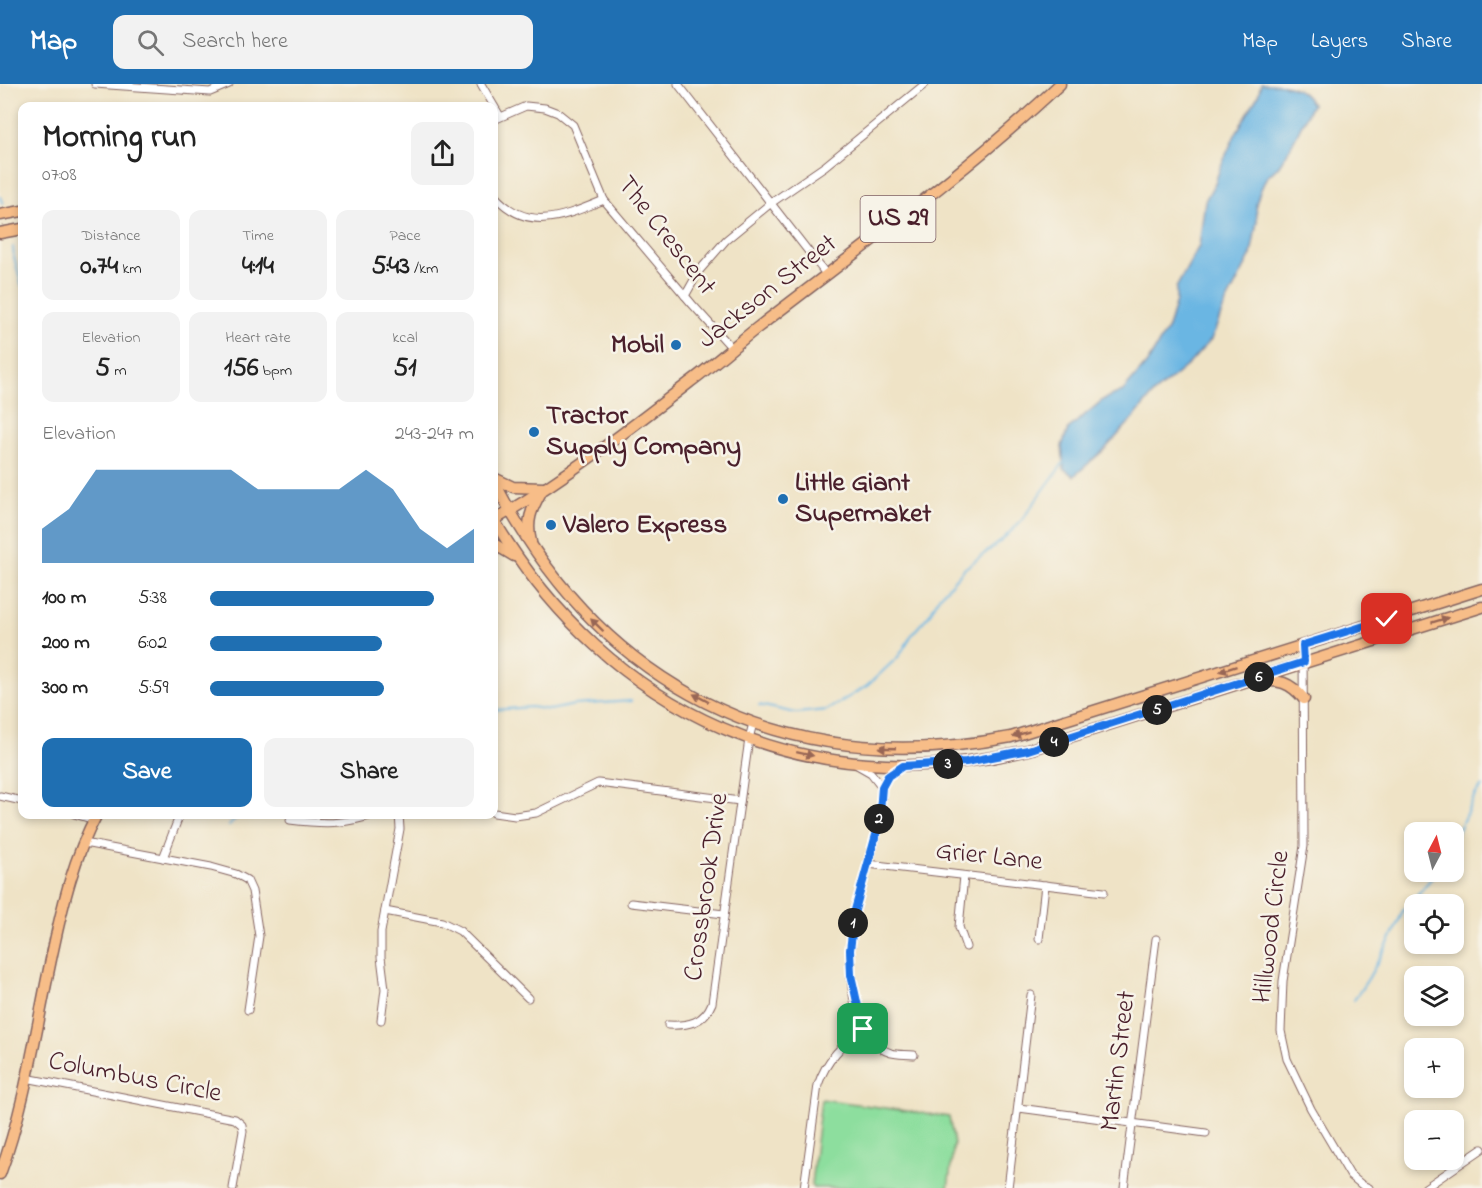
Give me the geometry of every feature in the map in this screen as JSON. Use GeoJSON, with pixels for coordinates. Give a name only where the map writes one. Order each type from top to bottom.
{"type":"FeatureCollection","features":[{"type":"Feature","properties":{"kind":"main road","name":"Jackson Street"},"geometry":{"type":"LineString","coordinates":[[498,518],[603,448],[690,382],[1020,121],[1060,84]]}},
{"type":"Feature","properties":{"kind":"main road"},"geometry":{"type":"LineString","coordinates":[[0,215],[18,212]]}},
{"type":"Feature","properties":{"kind":"main road"},"geometry":{"type":"LineString","coordinates":[[0,233],[18,230]]}},
{"type":"Feature","properties":{"kind":"main road"},"geometry":{"type":"LineString","coordinates":[[498,481],[513,487],[544,488],[528,520],[532,548]]}},
{"type":"Feature","properties":{"kind":"main road"},"geometry":{"type":"LineString","coordinates":[[498,488],[509,511],[556,581],[583,612],[633,657],[689,692],[753,723],[812,739],[852,746],[909,748],[961,746],[1011,737],[1482,589]]}},
{"type":"Feature","properties":{"kind":"main road"},"geometry":{"type":"LineString","coordinates":[[498,526],[517,557],[565,618],[627,674],[683,709],[749,739],[810,756],[852,762],[903,766],[966,762],[1028,750],[1482,607]]}},
{"type":"Feature","properties":{"kind":"main road"},"geometry":{"type":"LineString","coordinates":[[498,546],[517,557]]}},
{"type":"Feature","properties":{"kind":"main road"},"geometry":{"type":"LineString","coordinates":[[1234,685],[1280,680],[1288,683],[1304,699]]}},
{"type":"Feature","properties":{"kind":"main road"},"geometry":{"type":"LineString","coordinates":[[0,1174],[26,1078],[64,899],[95,819]]}},
{"type":"Feature","properties":{"kind":"street"},"geometry":{"type":"LineString","coordinates":[[95,84],[210,92],[219,86],[229,84]]}},
{"type":"Feature","properties":{"kind":"street"},"geometry":{"type":"LineString","coordinates":[[481,84],[489,102]]}},
{"type":"Feature","properties":{"kind":"street"},"geometry":{"type":"LineString","coordinates":[[678,84],[826,274]]}},
{"type":"Feature","properties":{"kind":"street"},"geometry":{"type":"LineString","coordinates":[[685,296],[699,271],[726,240],[771,203],[825,166],[925,84]]}},
{"type":"Feature","properties":{"kind":"street","name":"The Crescent"},"geometry":{"type":"LineString","coordinates":[[498,118],[526,106],[558,112],[573,125],[604,200],[685,296],[732,347]]}},
{"type":"Feature","properties":{"kind":"street"},"geometry":{"type":"LineString","coordinates":[[498,199],[509,209],[541,220],[568,215],[604,200]]}},
{"type":"Feature","properties":{"kind":"street","name":"Hillwood Circle"},"geometry":{"type":"LineString","coordinates":[[1303,645],[1304,846],[1283,981],[1281,1031],[1287,1059],[1311,1109],[1350,1175],[1369,1188]]}},
{"type":"Feature","properties":{"kind":"street","name":"Crossbrook Drive"},"geometry":{"type":"LineString","coordinates":[[668,1024],[685,1025],[696,1022],[710,1008],[714,994],[753,723]]}},
{"type":"Feature","properties":{"kind":"street"},"geometry":{"type":"LineString","coordinates":[[852,762],[871,772],[882,787]]}},
{"type":"Feature","properties":{"kind":"street"},"geometry":{"type":"LineString","coordinates":[[903,766],[888,776],[882,787],[879,824],[855,910],[850,950],[852,983],[863,1029],[884,1050],[892,1054],[914,1055]]}},
{"type":"Feature","properties":{"kind":"street"},"geometry":{"type":"LineString","coordinates":[[498,814],[515,816],[536,813],[598,783],[740,801]]}},
{"type":"Feature","properties":{"kind":"street"},"geometry":{"type":"LineString","coordinates":[[0,796],[18,800]]}},
{"type":"Feature","properties":{"kind":"street"},"geometry":{"type":"LineString","coordinates":[[163,858],[178,819]]}},
{"type":"Feature","properties":{"kind":"street"},"geometry":{"type":"LineString","coordinates":[[290,820],[320,824],[358,819]]}},
{"type":"Feature","properties":{"kind":"street"},"geometry":{"type":"LineString","coordinates":[[381,1020],[385,989],[380,942],[400,829],[399,819]]}},
{"type":"Feature","properties":{"kind":"street"},"geometry":{"type":"LineString","coordinates":[[84,843],[211,867],[236,874],[247,880],[252,891],[259,936],[248,1010]]}},
{"type":"Feature","properties":{"kind":"street","name":"Grier Lane"},"geometry":{"type":"LineString","coordinates":[[868,864],[1104,892]]}},
{"type":"Feature","properties":{"kind":"street"},"geometry":{"type":"LineString","coordinates":[[964,876],[959,927],[966,946]]}},
{"type":"Feature","properties":{"kind":"street"},"geometry":{"type":"LineString","coordinates":[[1039,939],[1045,885]]}},
{"type":"Feature","properties":{"kind":"street"},"geometry":{"type":"LineString","coordinates":[[631,903],[724,914]]}},
{"type":"Feature","properties":{"kind":"street"},"geometry":{"type":"LineString","coordinates":[[385,912],[451,926],[476,945],[528,998]]}},
{"type":"Feature","properties":{"kind":"street","name":"Martin Street"},"geometry":{"type":"LineString","coordinates":[[1124,1188],[1156,939]]}},
{"type":"Feature","properties":{"kind":"street"},"geometry":{"type":"LineString","coordinates":[[1008,1188],[1032,995]]}},
{"type":"Feature","properties":{"kind":"street"},"geometry":{"type":"LineString","coordinates":[[804,1188],[818,1085],[822,1074],[843,1045],[863,1029]]}},
{"type":"Feature","properties":{"kind":"street","name":"Columbus Circle"},"geometry":{"type":"LineString","coordinates":[[26,1078],[236,1119],[242,1125],[243,1131],[233,1188]]}},
{"type":"Feature","properties":{"kind":"street"},"geometry":{"type":"LineString","coordinates":[[1019,1108],[1206,1133]]}},
{"type":"Feature","properties":{"kind":"street"},"geometry":{"type":"LineString","coordinates":[[1425,1188],[1482,1149]]}},
{"type":"Feature","properties":{"kind":"green space"},"geometry":{"type":"Polygon","coordinates":[[[821,1099],[949,1117],[954,1143],[948,1188],[813,1188],[811,1185],[821,1099]]]}},
{"type":"Feature","properties":{"kind":"water"},"geometry":{"type":"Polygon","coordinates":[[[1261,84],[1291,86],[1302,92],[1312,104],[1289,150],[1278,167],[1266,178],[1259,194],[1251,255],[1224,307],[1212,338],[1189,364],[1153,394],[1105,449],[1074,476],[1064,469],[1062,446],[1068,429],[1104,399],[1123,391],[1147,363],[1168,328],[1176,301],[1176,288],[1199,246],[1205,201],[1236,133],[1258,96],[1261,84]]]}},
{"type":"Feature","properties":{"kind":"waterway"},"geometry":{"type":"LineString","coordinates":[[0,197],[3,204]]}},
{"type":"Feature","properties":{"kind":"waterway"},"geometry":{"type":"LineString","coordinates":[[13,247],[18,272]]}},
{"type":"Feature","properties":{"kind":"waterway"},"geometry":{"type":"LineString","coordinates":[[759,705],[796,713],[827,710],[867,686],[899,656],[913,633],[929,615],[939,597],[964,569],[1000,542],[1021,521],[1064,462]]}},
{"type":"Feature","properties":{"kind":"waterway"},"geometry":{"type":"LineString","coordinates":[[498,710],[531,707],[550,710],[574,705],[631,701]]}},
{"type":"Feature","properties":{"kind":"waterway"},"geometry":{"type":"LineString","coordinates":[[1462,822],[1475,795],[1482,786]]}},
{"type":"Feature","properties":{"kind":"waterway"},"geometry":{"type":"LineString","coordinates":[[229,826],[235,819]]}},
{"type":"Feature","properties":{"kind":"waterway"},"geometry":{"type":"LineString","coordinates":[[1354,1000],[1392,936],[1403,911],[1428,882]]}},
{"type":"Feature","properties":{"kind":"place","name":"Mobil"},"geometry":{"type":"Point","coordinates":[676,345]}},
{"type":"Feature","properties":{"kind":"place","name":"Tractor Supply Company"},"geometry":{"type":"Point","coordinates":[534,432]}},
{"type":"Feature","properties":{"kind":"place","name":"Little Giant Supermaket"},"geometry":{"type":"Point","coordinates":[783,499]}},
{"type":"Feature","properties":{"kind":"place","name":"Valero Express"},"geometry":{"type":"Point","coordinates":[551,525]}},
{"type":"Feature","properties":{"kind":"route"},"geometry":{"type":"LineString","coordinates":[[863,1029],[855,1000],[850,950],[855,910],[879,824],[882,787],[888,776],[903,766],[945,764],[1008,755],[1116,723],[1304,662],[1303,645],[1387,619]]}}]}
